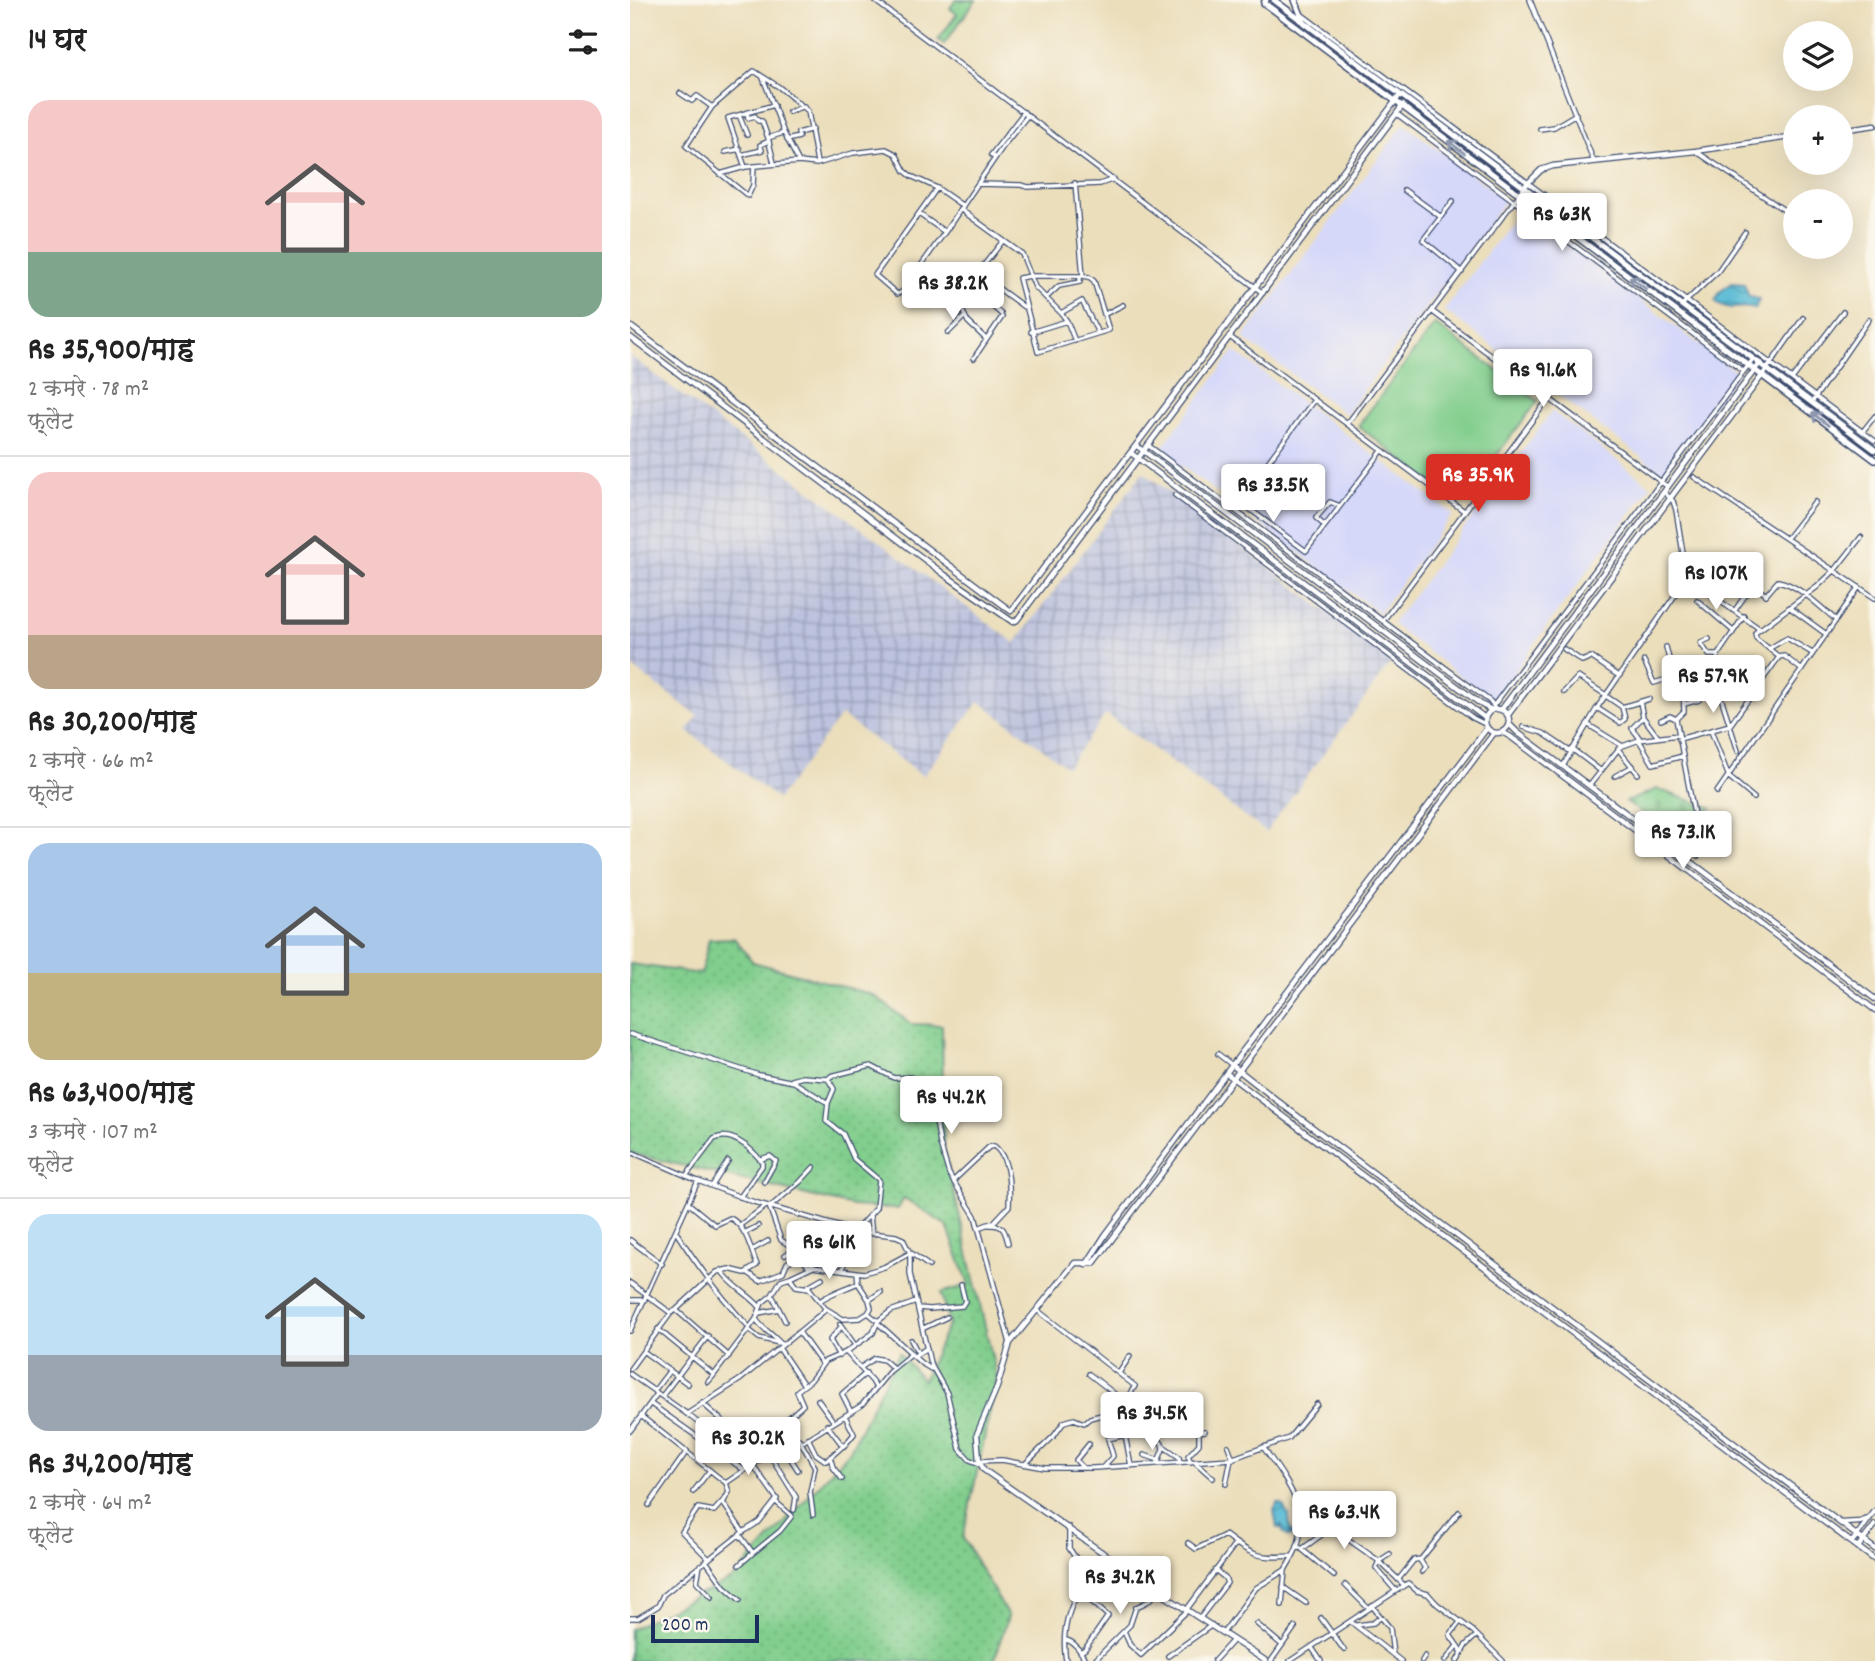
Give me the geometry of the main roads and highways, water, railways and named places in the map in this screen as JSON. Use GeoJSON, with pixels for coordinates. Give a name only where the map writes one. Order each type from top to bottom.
{"type":"FeatureCollection","features":[{"type":"Feature","properties":{"kind":"main road"},"geometry":{"type":"LineString","coordinates":[[1295,0],[1304,23]]}},
{"type":"Feature","properties":{"kind":"main road"},"geometry":{"type":"LineString","coordinates":[[1263,1],[1875,460]]}},
{"type":"Feature","properties":{"kind":"main road"},"geometry":{"type":"LineString","coordinates":[[1271,8],[1276,1],[1684,302],[1753,358],[1769,366],[1861,434],[1875,450]]}},
{"type":"Feature","properties":{"kind":"water"},"geometry":{"type":"Polygon","coordinates":[[[1732,283],[1744,284],[1749,297],[1759,299],[1755,309],[1726,307],[1715,301],[1721,291],[1732,283]]]}},
{"type":"Feature","properties":{"kind":"water"},"geometry":{"type":"Polygon","coordinates":[[[1278,1503],[1283,1505],[1289,1515],[1290,1529],[1294,1534],[1292,1537],[1290,1533],[1289,1537],[1283,1532],[1282,1525],[1277,1528],[1274,1510],[1278,1503]]]}}]}
